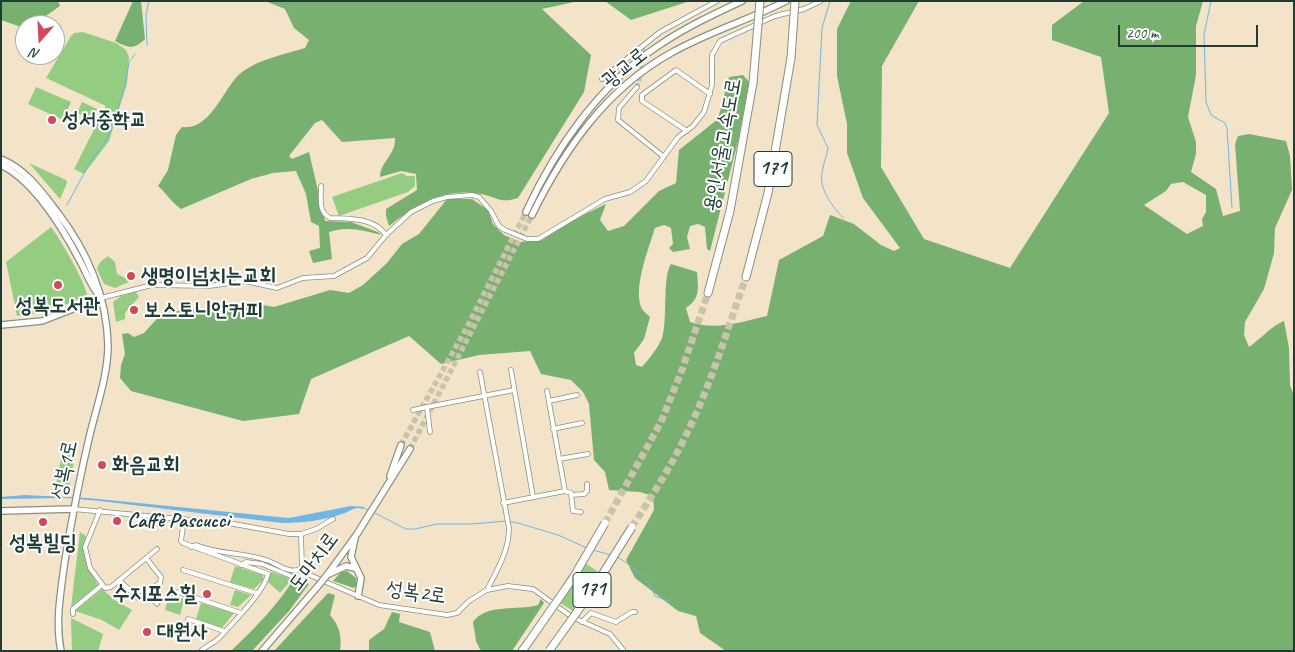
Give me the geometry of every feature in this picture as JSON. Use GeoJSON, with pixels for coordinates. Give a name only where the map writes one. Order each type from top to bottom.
{"type":"FeatureCollection","features":[{"type":"Feature","properties":{"kind":"highway","name":"용인서울고속도로"},"geometry":{"type":"LineString","coordinates":[[708,293],[730,211],[753,83],[760,1]]}},
{"type":"Feature","properties":{"kind":"highway","name":"171"},"geometry":{"type":"LineString","coordinates":[[746,277],[768,193],[791,58],[794,1]]}},
{"type":"Feature","properties":{"kind":"highway","name":"171"},"geometry":{"type":"LineString","coordinates":[[522,651],[573,578],[605,523]]}},
{"type":"Feature","properties":{"kind":"highway","name":"171"},"geometry":{"type":"LineString","coordinates":[[549,651],[592,591],[632,528]]}},
{"type":"Feature","properties":{"kind":"main road","name":"광교로"},"geometry":{"type":"LineString","coordinates":[[526,212],[564,144],[611,86],[658,45],[713,14],[742,1]]}},
{"type":"Feature","properties":{"kind":"main road","name":"광교로"},"geometry":{"type":"LineString","coordinates":[[532,215],[567,151],[583,129],[621,89],[670,53],[786,1]]}},
{"type":"Feature","properties":{"kind":"main road","name":"성복1로"},"geometry":{"type":"LineString","coordinates":[[1,155],[12,160],[40,189],[74,234],[100,289],[100,298],[107,330],[107,357],[76,492],[58,624],[61,651]]}},
{"type":"Feature","properties":{"kind":"main road","name":"성복1로"},"geometry":{"type":"LineString","coordinates":[[1,159],[19,168]]}},
{"type":"Feature","properties":{"kind":"main road","name":"성복1로"},"geometry":{"type":"LineString","coordinates":[[1,165],[20,177],[54,217],[74,249],[94,291],[100,298]]}},
{"type":"Feature","properties":{"kind":"main road"},"geometry":{"type":"LineString","coordinates":[[1,325],[44,320],[100,298]]}},
{"type":"Feature","properties":{"kind":"main road"},"geometry":{"type":"LineString","coordinates":[[386,488],[401,445]]}},
{"type":"Feature","properties":{"kind":"main road"},"geometry":{"type":"LineString","coordinates":[[386,488],[410,449]]}},
{"type":"Feature","properties":{"kind":"main road","name":"도마치로"},"geometry":{"type":"LineString","coordinates":[[262,651],[318,586],[356,534],[386,488]]}},
{"type":"Feature","properties":{"kind":"main road"},"geometry":{"type":"LineString","coordinates":[[1,511],[74,506]]}},
{"type":"Feature","properties":{"kind":"main road"},"geometry":{"type":"LineString","coordinates":[[356,534],[351,557],[362,582],[358,596]]}},
{"type":"Feature","properties":{"kind":"main road"},"geometry":{"type":"LineString","coordinates":[[327,574],[346,566],[355,569]]}},
{"type":"Feature","properties":{"kind":"street"},"geometry":{"type":"LineString","coordinates":[[602,79],[660,32],[717,1]]}},
{"type":"Feature","properties":{"kind":"street"},"geometry":{"type":"LineString","coordinates":[[100,298],[152,285],[209,286],[245,281],[277,288],[302,278],[334,276],[367,258],[386,235],[411,212],[438,200],[462,196],[479,197],[491,211],[500,226],[527,239],[538,238],[605,199],[630,192],[646,182],[678,138],[704,112],[710,94],[712,55],[720,41],[775,16],[804,9],[821,1]]}},
{"type":"Feature","properties":{"kind":"street"},"geometry":{"type":"LineString","coordinates":[[687,131],[642,101],[642,95],[676,70],[710,94]]}},
{"type":"Feature","properties":{"kind":"street"},"geometry":{"type":"LineString","coordinates":[[637,86],[619,108],[618,120],[664,157]]}},
{"type":"Feature","properties":{"kind":"street"},"geometry":{"type":"LineString","coordinates":[[321,186],[321,207],[325,215],[330,218],[368,222],[382,229],[386,235]]}},
{"type":"Feature","properties":{"kind":"street"},"geometry":{"type":"LineString","coordinates":[[511,370],[534,497]]}},
{"type":"Feature","properties":{"kind":"street"},"geometry":{"type":"LineString","coordinates":[[480,372],[509,528],[509,540],[504,555],[487,590]]}},
{"type":"Feature","properties":{"kind":"street"},"geometry":{"type":"LineString","coordinates":[[413,410],[514,390]]}},
{"type":"Feature","properties":{"kind":"street"},"geometry":{"type":"LineString","coordinates":[[547,391],[565,491],[570,495],[573,511],[580,512]]}},
{"type":"Feature","properties":{"kind":"street"},"geometry":{"type":"LineString","coordinates":[[548,401],[576,395]]}},
{"type":"Feature","properties":{"kind":"street"},"geometry":{"type":"LineString","coordinates":[[427,407],[430,432]]}},
{"type":"Feature","properties":{"kind":"street"},"geometry":{"type":"LineString","coordinates":[[554,429],[582,423]]}},
{"type":"Feature","properties":{"kind":"street"},"geometry":{"type":"LineString","coordinates":[[559,459],[588,454]]}},
{"type":"Feature","properties":{"kind":"street"},"geometry":{"type":"LineString","coordinates":[[570,495],[584,494],[587,491],[587,484]]}},
{"type":"Feature","properties":{"kind":"street"},"geometry":{"type":"LineString","coordinates":[[503,503],[565,491]]}},
{"type":"Feature","properties":{"kind":"street"},"geometry":{"type":"LineString","coordinates":[[74,506],[300,534],[316,529],[333,518]]}},
{"type":"Feature","properties":{"kind":"street"},"geometry":{"type":"LineString","coordinates":[[100,510],[85,547],[90,568],[105,588],[110,587],[157,549]]}},
{"type":"Feature","properties":{"kind":"street"},"geometry":{"type":"LineString","coordinates":[[184,519],[181,540],[191,547],[268,574]]}},
{"type":"Feature","properties":{"kind":"street"},"geometry":{"type":"LineString","coordinates":[[300,534],[302,568]]}},
{"type":"Feature","properties":{"kind":"street","name":"성복2로"},"geometry":{"type":"LineString","coordinates":[[191,547],[196,546],[227,555],[261,559],[291,570],[302,568],[309,576],[379,605],[447,615],[457,613],[469,601],[487,590],[508,586],[533,589],[563,612],[610,634],[624,651]]}},
{"type":"Feature","properties":{"kind":"street"},"geometry":{"type":"LineString","coordinates":[[119,580],[138,598],[147,593],[162,580],[146,558]]}},
{"type":"Feature","properties":{"kind":"street"},"geometry":{"type":"LineString","coordinates":[[241,565],[246,562],[293,577]]}},
{"type":"Feature","properties":{"kind":"street"},"geometry":{"type":"LineString","coordinates":[[201,651],[220,637],[241,613],[266,581],[269,568]]}},
{"type":"Feature","properties":{"kind":"street"},"geometry":{"type":"LineString","coordinates":[[183,570],[256,593]]}},
{"type":"Feature","properties":{"kind":"street"},"geometry":{"type":"LineString","coordinates":[[73,614],[73,609],[102,585]]}},
{"type":"Feature","properties":{"kind":"street"},"geometry":{"type":"LineString","coordinates":[[178,592],[241,613]]}},
{"type":"Feature","properties":{"kind":"street"},"geometry":{"type":"LineString","coordinates":[[147,593],[157,604]]}},
{"type":"Feature","properties":{"kind":"street"},"geometry":{"type":"LineString","coordinates":[[582,622],[591,613],[616,622],[635,612]]}},
{"type":"Feature","properties":{"kind":"street"},"geometry":{"type":"LineString","coordinates":[[188,619],[224,631]]}},
{"type":"Feature","properties":{"kind":"green space"},"geometry":{"type":"Polygon","coordinates":[[[1,1],[58,1],[60,6],[47,15],[15,15],[15,25],[1,20],[1,1]]]}},
{"type":"Feature","properties":{"kind":"green space"},"geometry":{"type":"Polygon","coordinates":[[[133,1],[141,1],[145,39],[138,45],[131,47],[115,41],[133,1]]]}},
{"type":"Feature","properties":{"kind":"green space"},"geometry":{"type":"Polygon","coordinates":[[[265,1],[579,1],[542,9],[591,55],[584,92],[518,198],[503,200],[468,192],[443,195],[421,204],[389,226],[386,209],[417,190],[416,174],[401,171],[380,177],[382,167],[395,144],[395,138],[342,142],[322,120],[315,123],[289,156],[292,159],[309,152],[325,221],[351,222],[378,232],[381,235],[348,229],[329,232],[332,259],[313,263],[309,251],[320,248],[319,226],[311,222],[306,194],[296,171],[273,173],[251,179],[181,209],[158,186],[168,170],[176,135],[182,127],[202,122],[216,106],[235,78],[249,67],[305,48],[309,40],[294,28],[285,9],[265,1]]]}},
{"type":"Feature","properties":{"kind":"green space"},"geometry":{"type":"Polygon","coordinates":[[[605,1],[690,1],[631,20],[605,1]]]}},
{"type":"Feature","properties":{"kind":"green space"},"geometry":{"type":"Polygon","coordinates":[[[851,1],[919,1],[882,66],[881,167],[924,239],[1010,268],[1109,113],[1101,57],[1052,40],[1052,25],[1084,1],[1203,1],[1196,26],[1196,75],[1188,117],[1196,142],[1196,154],[1191,172],[1216,189],[1223,216],[1240,211],[1235,144],[1238,136],[1249,134],[1286,141],[1290,156],[1292,190],[1275,228],[1274,253],[1264,289],[1245,322],[1244,335],[1249,347],[1284,321],[1289,348],[1290,385],[1294,396],[1294,651],[726,651],[700,633],[696,616],[678,611],[635,578],[626,560],[654,510],[653,496],[640,492],[609,490],[605,472],[594,460],[589,404],[583,392],[571,380],[541,374],[530,351],[479,355],[441,364],[409,336],[311,379],[299,414],[243,421],[131,391],[120,378],[121,365],[125,354],[122,334],[128,333],[134,337],[144,333],[163,312],[229,307],[252,303],[274,307],[330,290],[349,293],[363,285],[387,263],[402,244],[419,234],[447,199],[472,199],[488,210],[493,224],[504,235],[520,242],[542,240],[575,219],[606,204],[600,220],[608,231],[624,226],[659,191],[676,183],[679,150],[718,119],[729,77],[743,75],[749,82],[738,141],[710,251],[707,249],[705,227],[698,224],[690,226],[687,237],[690,249],[673,252],[669,248],[673,244],[671,228],[664,225],[655,228],[640,280],[639,301],[642,309],[650,317],[644,339],[634,353],[636,365],[642,367],[662,338],[667,278],[671,264],[697,272],[698,292],[691,304],[686,308],[690,322],[700,325],[719,326],[767,316],[779,260],[823,236],[830,215],[854,224],[881,245],[894,251],[900,248],[863,198],[847,153],[847,124],[837,76],[837,29],[851,1]],[[1183,182],[1171,184],[1166,191],[1144,205],[1187,234],[1203,226],[1202,219],[1206,212],[1206,195],[1183,182]]]}},
{"type":"Feature","properties":{"kind":"green space"},"geometry":{"type":"Polygon","coordinates":[[[83,32],[116,43],[126,50],[129,57],[127,83],[109,141],[84,174],[74,169],[106,106],[46,78],[54,65],[65,65],[65,46],[74,33],[83,32]]]}},
{"type":"Feature","properties":{"kind":"green space"},"geometry":{"type":"Polygon","coordinates":[[[36,87],[71,102],[63,120],[28,104],[36,87]]]}},
{"type":"Feature","properties":{"kind":"green space"},"geometry":{"type":"Polygon","coordinates":[[[82,102],[97,109],[92,120],[77,113],[82,102]]]}},
{"type":"Feature","properties":{"kind":"green space"},"geometry":{"type":"Polygon","coordinates":[[[29,163],[66,180],[67,183],[60,199],[29,163]]]}},
{"type":"Feature","properties":{"kind":"green space"},"geometry":{"type":"Polygon","coordinates":[[[402,173],[407,176],[415,176],[415,186],[408,192],[339,216],[332,197],[402,173]]]}},
{"type":"Feature","properties":{"kind":"green space"},"geometry":{"type":"Polygon","coordinates":[[[51,227],[78,272],[87,296],[48,312],[17,316],[6,262],[51,227]]]}},
{"type":"Feature","properties":{"kind":"green space"},"geometry":{"type":"Polygon","coordinates":[[[108,256],[115,262],[117,274],[131,281],[115,288],[104,284],[97,269],[100,262],[108,256]]]}},
{"type":"Feature","properties":{"kind":"green space"},"geometry":{"type":"Polygon","coordinates":[[[136,292],[139,297],[125,313],[125,319],[116,322],[113,302],[121,296],[136,292]]]}},
{"type":"Feature","properties":{"kind":"green space"},"geometry":{"type":"Polygon","coordinates":[[[64,444],[77,447],[68,492],[55,490],[64,444]]]}},
{"type":"Feature","properties":{"kind":"green space"},"geometry":{"type":"Polygon","coordinates":[[[80,532],[86,536],[84,543],[85,556],[98,585],[71,607],[80,532]]]}},
{"type":"Feature","properties":{"kind":"green space"},"geometry":{"type":"Polygon","coordinates":[[[585,563],[600,573],[593,583],[578,573],[585,563]]]}},
{"type":"Feature","properties":{"kind":"green space"},"geometry":{"type":"Polygon","coordinates":[[[235,566],[263,575],[263,580],[254,589],[230,582],[235,566]]]}},
{"type":"Feature","properties":{"kind":"green space"},"geometry":{"type":"Polygon","coordinates":[[[347,571],[356,578],[357,585],[354,588],[333,581],[341,572],[347,571]]]}},
{"type":"Feature","properties":{"kind":"green space"},"geometry":{"type":"Polygon","coordinates":[[[271,572],[292,579],[280,593],[268,582],[271,572]]]}},
{"type":"Feature","properties":{"kind":"green space"},"geometry":{"type":"Polygon","coordinates":[[[569,575],[588,587],[573,611],[554,599],[569,575]]]}},
{"type":"Feature","properties":{"kind":"green space"},"geometry":{"type":"Polygon","coordinates":[[[295,577],[309,584],[289,611],[252,651],[231,651],[274,607],[295,577]]]}},
{"type":"Feature","properties":{"kind":"green space"},"geometry":{"type":"Polygon","coordinates":[[[102,589],[116,601],[132,610],[119,630],[102,620],[75,611],[102,589]]]}},
{"type":"Feature","properties":{"kind":"green space"},"geometry":{"type":"Polygon","coordinates":[[[235,590],[251,595],[238,607],[230,605],[235,590]]]}},
{"type":"Feature","properties":{"kind":"green space"},"geometry":{"type":"Polygon","coordinates":[[[328,593],[335,595],[330,615],[340,632],[340,651],[274,651],[328,593]]]}},
{"type":"Feature","properties":{"kind":"green space"},"geometry":{"type":"Polygon","coordinates":[[[169,594],[184,599],[180,615],[165,610],[169,594]]]}},
{"type":"Feature","properties":{"kind":"green space"},"geometry":{"type":"Polygon","coordinates":[[[541,599],[544,603],[512,651],[481,651],[476,641],[473,622],[479,616],[494,610],[538,605],[541,599]]]}},
{"type":"Feature","properties":{"kind":"green space"},"geometry":{"type":"Polygon","coordinates":[[[201,603],[234,613],[222,628],[196,619],[201,603]]]}},
{"type":"Feature","properties":{"kind":"green space"},"geometry":{"type":"Polygon","coordinates":[[[392,612],[400,614],[399,622],[430,632],[435,651],[369,651],[369,640],[384,629],[392,612]]]}},
{"type":"Feature","properties":{"kind":"green space"},"geometry":{"type":"Polygon","coordinates":[[[71,618],[103,634],[98,651],[72,651],[71,618]]]}},
{"type":"Feature","properties":{"kind":"water"},"geometry":{"type":"Polygon","coordinates":[[[24,495],[88,498],[289,518],[351,506],[364,507],[363,509],[356,508],[322,519],[282,523],[65,498],[1,499],[1,497],[24,495]]]}},
{"type":"Feature","properties":{"kind":"waterway"},"geometry":{"type":"LineString","coordinates":[[147,45],[146,15],[149,1]]}},
{"type":"Feature","properties":{"kind":"waterway"},"geometry":{"type":"LineString","coordinates":[[830,1],[822,28],[817,125],[828,148],[823,165],[822,182],[826,195],[843,218]]}},
{"type":"Feature","properties":{"kind":"waterway"},"geometry":{"type":"LineString","coordinates":[[1211,1],[1204,35],[1206,102],[1211,115],[1225,123],[1227,128],[1232,208]]}},
{"type":"Feature","properties":{"kind":"waterway"},"geometry":{"type":"LineString","coordinates":[[67,205],[89,164],[107,139],[125,88],[129,62],[135,54]]}},
{"type":"Feature","properties":{"kind":"waterway"},"geometry":{"type":"LineString","coordinates":[[362,507],[370,511]]}},
{"type":"Feature","properties":{"kind":"waterway"},"geometry":{"type":"LineString","coordinates":[[373,512],[406,529],[437,524],[472,524],[506,521],[518,523],[558,535],[587,548]]}},
{"type":"Feature","properties":{"kind":"waterway"},"geometry":{"type":"LineString","coordinates":[[593,550],[611,555]]}},
{"type":"Feature","properties":{"kind":"waterway"},"geometry":{"type":"LineString","coordinates":[[617,557],[639,573],[649,584],[655,596],[671,602]]}},
{"type":"Feature","properties":{"kind":"tunnel"},"geometry":{"type":"LineString","coordinates":[[637,87],[641,76],[643,46]]}},
{"type":"Feature","properties":{"kind":"tunnel"},"geometry":{"type":"LineString","coordinates":[[401,445],[467,327],[526,212]]}},
{"type":"Feature","properties":{"kind":"tunnel"},"geometry":{"type":"LineString","coordinates":[[410,449],[532,215]]}},
{"type":"Feature","properties":{"kind":"tunnel"},"geometry":{"type":"LineString","coordinates":[[632,527],[667,470],[695,416],[711,377],[746,277]]}},
{"type":"Feature","properties":{"kind":"tunnel"},"geometry":{"type":"LineString","coordinates":[[605,523],[661,422],[682,370],[708,293]]}},
{"type":"Feature","properties":{"kind":"place","name":"성서중학교"},"geometry":{"type":"Point","coordinates":[52,120]}},
{"type":"Feature","properties":{"kind":"place","name":"생명이넘치는교회"},"geometry":{"type":"Point","coordinates":[131,276]}},
{"type":"Feature","properties":{"kind":"place","name":"성복도서관"},"geometry":{"type":"Point","coordinates":[58,285]}},
{"type":"Feature","properties":{"kind":"place","name":"보스토니안커피"},"geometry":{"type":"Point","coordinates":[134,310]}},
{"type":"Feature","properties":{"kind":"place","name":"화음교회"},"geometry":{"type":"Point","coordinates":[102,465]}},
{"type":"Feature","properties":{"kind":"place","name":"Caffè Pascucci"},"geometry":{"type":"Point","coordinates":[117,521]}},
{"type":"Feature","properties":{"kind":"place","name":"성복빌딩"},"geometry":{"type":"Point","coordinates":[43,522]}},
{"type":"Feature","properties":{"kind":"place","name":"수지포스힐"},"geometry":{"type":"Point","coordinates":[207,594]}},
{"type":"Feature","properties":{"kind":"place","name":"대원사"},"geometry":{"type":"Point","coordinates":[147,632]}}]}
